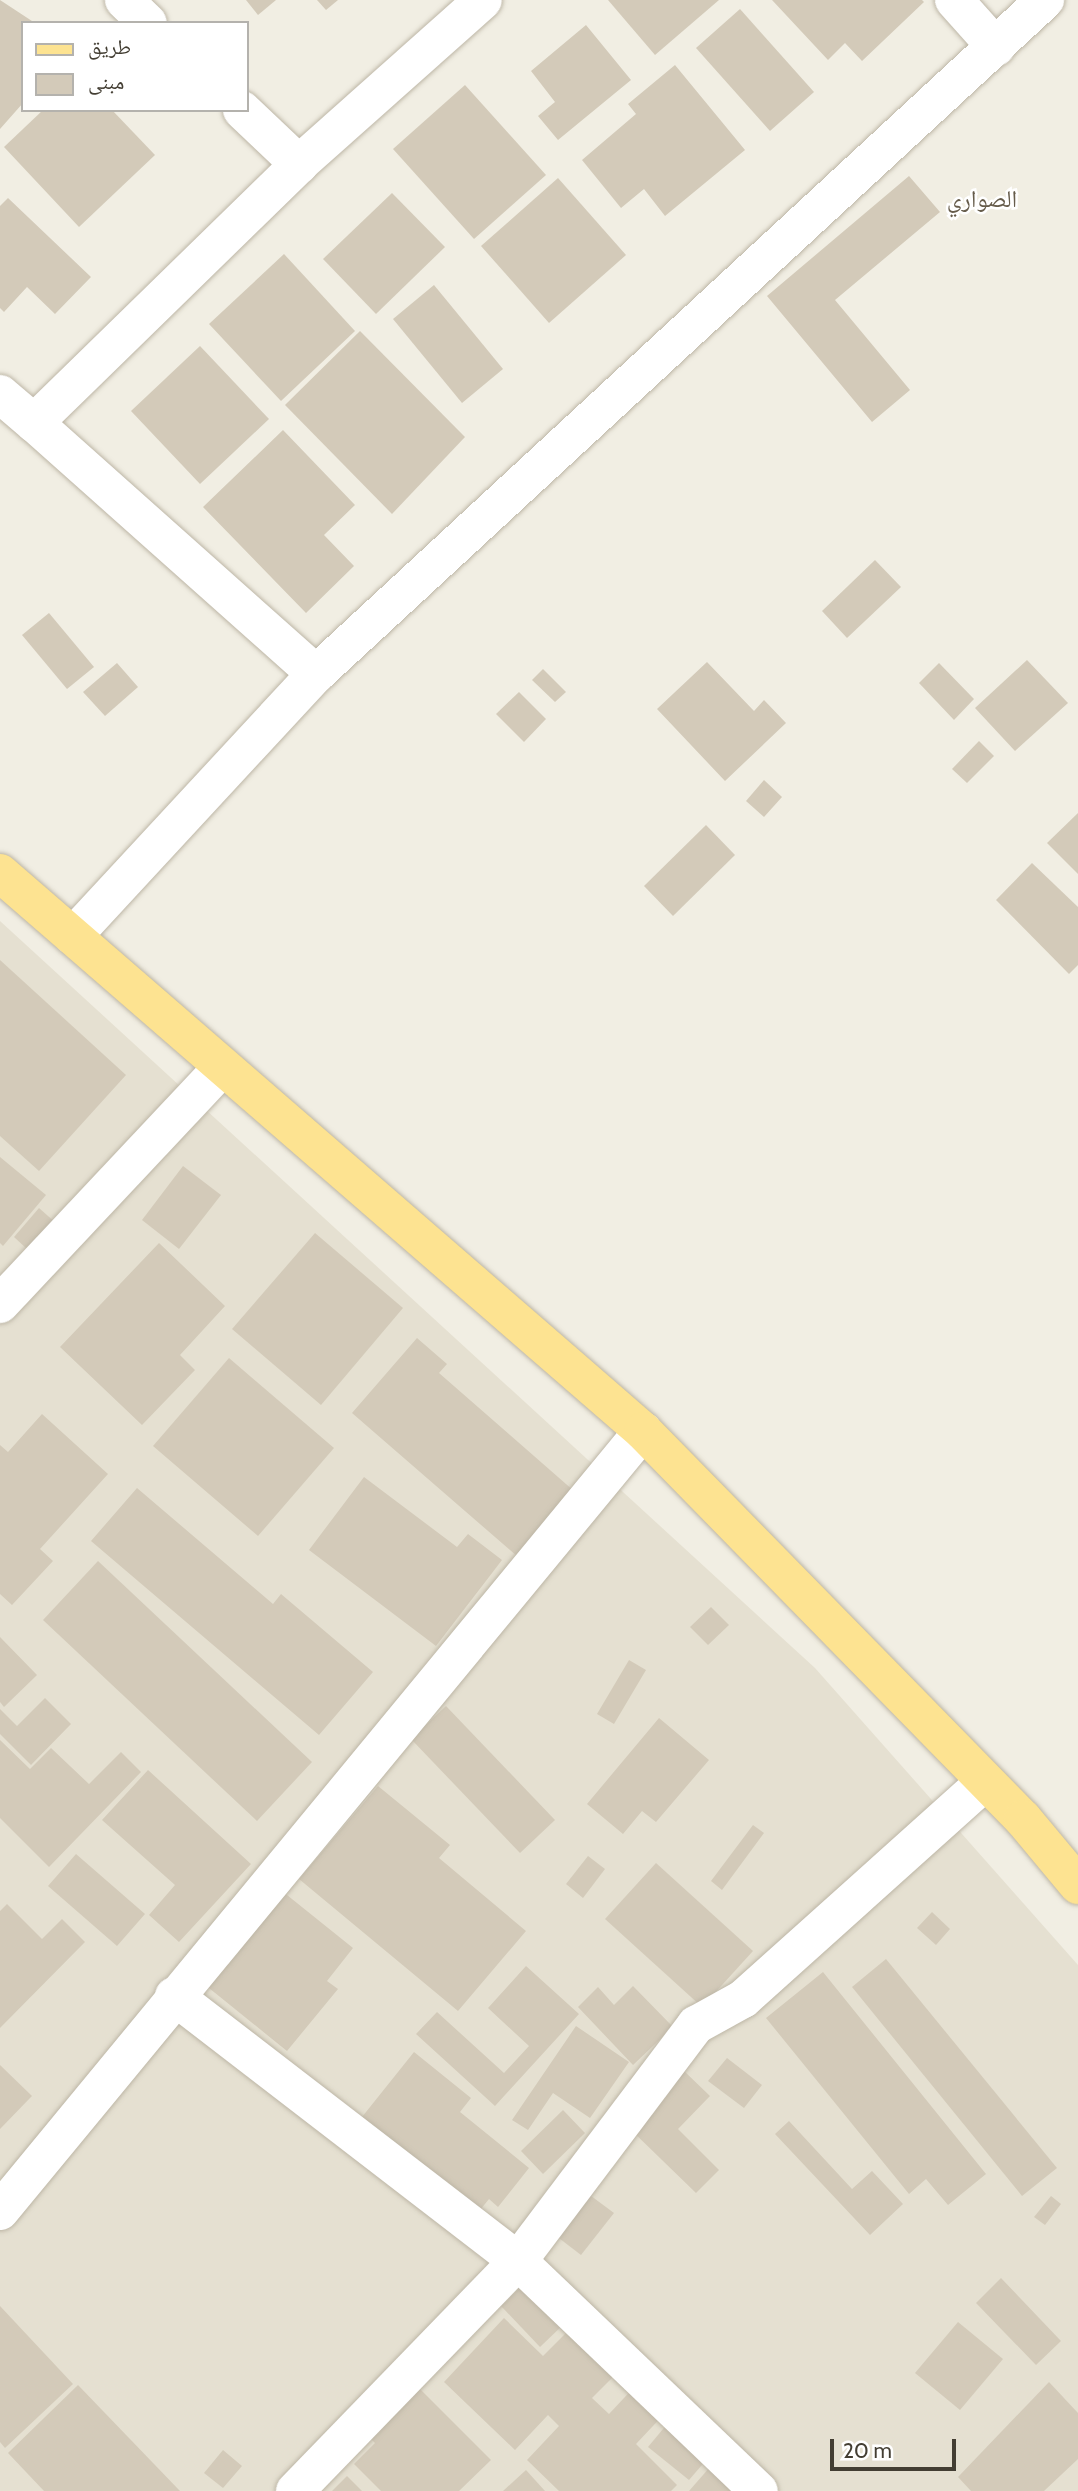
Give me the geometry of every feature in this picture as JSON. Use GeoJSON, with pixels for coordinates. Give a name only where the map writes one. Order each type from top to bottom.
{"type":"FeatureCollection","features":[{"type":"Feature","properties":{"kind":"main road"},"geometry":{"type":"LineString","coordinates":[[2,877],[643,1431],[1078,1885]]}},
{"type":"Feature","properties":{"kind":"street"},"geometry":{"type":"LineString","coordinates":[[124,0],[146,21]]}},
{"type":"Feature","properties":{"kind":"street"},"geometry":{"type":"LineString","coordinates":[[34,423],[299,164],[483,0]]}},
{"type":"Feature","properties":{"kind":"street"},"geometry":{"type":"LineString","coordinates":[[954,0],[996,47]]}},
{"type":"Feature","properties":{"kind":"street"},"geometry":{"type":"LineString","coordinates":[[73,936],[316,674],[1045,0]]}},
{"type":"Feature","properties":{"kind":"street"},"geometry":{"type":"LineString","coordinates":[[244,112],[299,164]]}},
{"type":"Feature","properties":{"kind":"street"},"geometry":{"type":"LineString","coordinates":[[0,394],[316,674]]}},
{"type":"Feature","properties":{"kind":"street"},"geometry":{"type":"LineString","coordinates":[[0,1304],[222,1068]]}},
{"type":"Feature","properties":{"kind":"street"},"geometry":{"type":"LineString","coordinates":[[0,2211],[174,1996],[643,1431]]}},
{"type":"Feature","properties":{"kind":"street"},"geometry":{"type":"LineString","coordinates":[[295,2491],[518,2261],[696,2025],[743,1999],[983,1784]]}},
{"type":"Feature","properties":{"kind":"street"},"geometry":{"type":"LineString","coordinates":[[174,1996],[518,2261],[759,2491]]}},
{"type":"Feature","properties":{"kind":"shaded area"},"geometry":{"type":"Polygon","coordinates":[[[0,921],[815,1668],[1078,1965],[1078,2491],[0,2491],[0,921]]]}},
{"type":"Feature","properties":{"kind":"building"},"geometry":{"type":"Polygon","coordinates":[[[0,0],[32,21],[21,21],[21,105],[0,129],[0,0]]]}},
{"type":"Feature","properties":{"kind":"building"},"geometry":{"type":"Polygon","coordinates":[[[246,0],[276,0],[258,15],[246,0]]]}},
{"type":"Feature","properties":{"kind":"building"},"geometry":{"type":"Polygon","coordinates":[[[317,0],[338,0],[326,10],[317,0]]]}},
{"type":"Feature","properties":{"kind":"building"},"geometry":{"type":"Polygon","coordinates":[[[608,0],[719,0],[655,55],[608,0]]]}},
{"type":"Feature","properties":{"kind":"building"},"geometry":{"type":"Polygon","coordinates":[[[772,0],[924,2],[862,61],[845,43],[828,60],[772,0]]]}},
{"type":"Feature","properties":{"kind":"building"},"geometry":{"type":"Polygon","coordinates":[[[740,9],[814,92],[770,131],[696,48],[740,9]]]}},
{"type":"Feature","properties":{"kind":"building"},"geometry":{"type":"Polygon","coordinates":[[[586,25],[631,80],[558,140],[538,116],[555,102],[531,71],[586,25]]]}},
{"type":"Feature","properties":{"kind":"building"},"geometry":{"type":"Polygon","coordinates":[[[675,65],[745,150],[665,216],[644,189],[621,208],[582,160],[636,114],[628,104],[675,65]]]}},
{"type":"Feature","properties":{"kind":"building"},"geometry":{"type":"Polygon","coordinates":[[[465,85],[546,175],[474,239],[393,149],[465,85]]]}},
{"type":"Feature","properties":{"kind":"building"},"geometry":{"type":"Polygon","coordinates":[[[41,112],[114,112],[155,155],[79,227],[4,147],[41,112]]]}},
{"type":"Feature","properties":{"kind":"building"},"geometry":{"type":"Polygon","coordinates":[[[909,176],[940,212],[835,300],[910,390],[872,422],[767,296],[909,176]]]}},
{"type":"Feature","properties":{"kind":"building"},"geometry":{"type":"Polygon","coordinates":[[[558,178],[626,255],[549,323],[481,246],[558,178]]]}},
{"type":"Feature","properties":{"kind":"building"},"geometry":{"type":"Polygon","coordinates":[[[392,193],[445,247],[376,314],[323,259],[392,193]]]}},
{"type":"Feature","properties":{"kind":"building"},"geometry":{"type":"Polygon","coordinates":[[[8,198],[91,277],[55,314],[27,287],[4,312],[0,308],[0,206],[8,198]]]}},
{"type":"Feature","properties":{"kind":"building"},"geometry":{"type":"Polygon","coordinates":[[[284,254],[355,331],[281,401],[209,324],[284,254]]]}},
{"type":"Feature","properties":{"kind":"building"},"geometry":{"type":"Polygon","coordinates":[[[434,285],[503,369],[462,403],[393,319],[434,285]]]}},
{"type":"Feature","properties":{"kind":"building"},"geometry":{"type":"Polygon","coordinates":[[[360,331],[465,437],[392,514],[285,405],[360,331]]]}},
{"type":"Feature","properties":{"kind":"building"},"geometry":{"type":"Polygon","coordinates":[[[200,346],[269,419],[200,484],[131,411],[200,346]]]}},
{"type":"Feature","properties":{"kind":"building"},"geometry":{"type":"Polygon","coordinates":[[[283,430],[355,505],[324,535],[354,566],[306,613],[203,507],[283,430]]]}},
{"type":"Feature","properties":{"kind":"building"},"geometry":{"type":"Polygon","coordinates":[[[875,560],[901,587],[847,638],[822,611],[875,560]]]}},
{"type":"Feature","properties":{"kind":"building"},"geometry":{"type":"Polygon","coordinates":[[[49,613],[94,667],[67,689],[22,635],[49,613]]]}},
{"type":"Feature","properties":{"kind":"building"},"geometry":{"type":"Polygon","coordinates":[[[1027,660],[1068,703],[1015,751],[975,708],[1027,660]]]}},
{"type":"Feature","properties":{"kind":"building"},"geometry":{"type":"Polygon","coordinates":[[[707,662],[754,711],[764,700],[786,723],[725,781],[657,709],[707,662]]]}},
{"type":"Feature","properties":{"kind":"building"},"geometry":{"type":"Polygon","coordinates":[[[117,663],[138,687],[105,716],[83,692],[117,663]]]}},
{"type":"Feature","properties":{"kind":"building"},"geometry":{"type":"Polygon","coordinates":[[[939,663],[974,699],[954,720],[919,683],[939,663]]]}},
{"type":"Feature","properties":{"kind":"building"},"geometry":{"type":"Polygon","coordinates":[[[543,669],[566,692],[555,702],[532,680],[543,669]]]}},
{"type":"Feature","properties":{"kind":"building"},"geometry":{"type":"Polygon","coordinates":[[[519,692],[546,719],[524,742],[496,714],[519,692]]]}},
{"type":"Feature","properties":{"kind":"building"},"geometry":{"type":"Polygon","coordinates":[[[979,741],[994,756],[967,783],[952,769],[979,741]]]}},
{"type":"Feature","properties":{"kind":"building"},"geometry":{"type":"Polygon","coordinates":[[[764,780],[782,797],[764,817],[746,801],[764,780]]]}},
{"type":"Feature","properties":{"kind":"building"},"geometry":{"type":"Polygon","coordinates":[[[1078,813],[1078,874],[1047,843],[1078,813]]]}},
{"type":"Feature","properties":{"kind":"building"},"geometry":{"type":"Polygon","coordinates":[[[706,825],[735,855],[673,916],[644,886],[706,825]]]}},
{"type":"Feature","properties":{"kind":"building"},"geometry":{"type":"Polygon","coordinates":[[[1032,863],[1078,907],[1078,965],[1069,974],[996,900],[1032,863]]]}},
{"type":"Feature","properties":{"kind":"building"},"geometry":{"type":"Polygon","coordinates":[[[0,960],[126,1075],[39,1171],[0,1136],[0,960]]]}},
{"type":"Feature","properties":{"kind":"building"},"geometry":{"type":"Polygon","coordinates":[[[0,1157],[46,1195],[3,1246],[0,1243],[0,1157]]]}},
{"type":"Feature","properties":{"kind":"building"},"geometry":{"type":"Polygon","coordinates":[[[183,1166],[221,1195],[179,1249],[142,1220],[183,1166]]]}},
{"type":"Feature","properties":{"kind":"building"},"geometry":{"type":"Polygon","coordinates":[[[39,1208],[66,1232],[40,1261],[14,1237],[39,1208]]]}},
{"type":"Feature","properties":{"kind":"building"},"geometry":{"type":"Polygon","coordinates":[[[315,1233],[403,1308],[321,1405],[232,1329],[315,1233]]]}},
{"type":"Feature","properties":{"kind":"building"},"geometry":{"type":"Polygon","coordinates":[[[159,1243],[225,1306],[180,1355],[195,1370],[142,1425],[60,1347],[159,1243]]]}},
{"type":"Feature","properties":{"kind":"building"},"geometry":{"type":"Polygon","coordinates":[[[417,1338],[447,1364],[439,1373],[574,1491],[518,1557],[352,1413],[417,1338]]]}},
{"type":"Feature","properties":{"kind":"building"},"geometry":{"type":"Polygon","coordinates":[[[229,1358],[334,1448],[258,1536],[153,1446],[229,1358]]]}},
{"type":"Feature","properties":{"kind":"building"},"geometry":{"type":"Polygon","coordinates":[[[42,1414],[108,1474],[40,1549],[53,1561],[12,1605],[0,1594],[0,1445],[8,1452],[42,1414]]]}},
{"type":"Feature","properties":{"kind":"building"},"geometry":{"type":"Polygon","coordinates":[[[364,1477],[457,1547],[468,1534],[502,1560],[436,1646],[309,1550],[364,1477]]]}},
{"type":"Feature","properties":{"kind":"building"},"geometry":{"type":"Polygon","coordinates":[[[137,1488],[273,1604],[281,1594],[373,1672],[319,1735],[91,1541],[137,1488]]]}},
{"type":"Feature","properties":{"kind":"building"},"geometry":{"type":"Polygon","coordinates":[[[98,1561],[312,1762],[257,1821],[43,1620],[98,1561]]]}},
{"type":"Feature","properties":{"kind":"building"},"geometry":{"type":"Polygon","coordinates":[[[711,1607],[729,1625],[708,1645],[690,1627],[711,1607]]]}},
{"type":"Feature","properties":{"kind":"building"},"geometry":{"type":"Polygon","coordinates":[[[0,1637],[37,1675],[4,1707],[0,1702],[0,1637]]]}},
{"type":"Feature","properties":{"kind":"building"},"geometry":{"type":"Polygon","coordinates":[[[629,1660],[646,1670],[614,1724],[597,1714],[629,1660]]]}},
{"type":"Feature","properties":{"kind":"building"},"geometry":{"type":"Polygon","coordinates":[[[45,1698],[71,1724],[31,1765],[0,1734],[0,1709],[17,1726],[45,1698]]]}},
{"type":"Feature","properties":{"kind":"building"},"geometry":{"type":"Polygon","coordinates":[[[446,1706],[555,1820],[520,1853],[411,1739],[446,1706]]]}},
{"type":"Feature","properties":{"kind":"building"},"geometry":{"type":"Polygon","coordinates":[[[659,1718],[709,1760],[656,1822],[642,1811],[623,1834],[587,1804],[659,1718]]]}},
{"type":"Feature","properties":{"kind":"building"},"geometry":{"type":"Polygon","coordinates":[[[0,1740],[30,1769],[51,1748],[89,1784],[121,1752],[141,1772],[49,1867],[0,1818],[0,1740]]]}},
{"type":"Feature","properties":{"kind":"building"},"geometry":{"type":"Polygon","coordinates":[[[148,1770],[251,1864],[179,1942],[149,1915],[175,1885],[102,1820],[148,1770]]]}},
{"type":"Feature","properties":{"kind":"building"},"geometry":{"type":"Polygon","coordinates":[[[378,1786],[450,1845],[439,1858],[526,1931],[458,2011],[299,1879],[378,1786]]]}},
{"type":"Feature","properties":{"kind":"building"},"geometry":{"type":"Polygon","coordinates":[[[753,1825],[764,1833],[722,1890],[711,1881],[753,1825]]]}},
{"type":"Feature","properties":{"kind":"building"},"geometry":{"type":"Polygon","coordinates":[[[76,1854],[145,1914],[117,1946],[48,1886],[76,1854]]]}},
{"type":"Feature","properties":{"kind":"building"},"geometry":{"type":"Polygon","coordinates":[[[588,1856],[605,1869],[583,1898],[566,1884],[588,1856]]]}},
{"type":"Feature","properties":{"kind":"building"},"geometry":{"type":"Polygon","coordinates":[[[656,1863],[753,1951],[702,2007],[605,1919],[656,1863]]]}},
{"type":"Feature","properties":{"kind":"building"},"geometry":{"type":"Polygon","coordinates":[[[282,1891],[353,1948],[327,1981],[338,1989],[287,2051],[204,1984],[282,1891]]]}},
{"type":"Feature","properties":{"kind":"building"},"geometry":{"type":"Polygon","coordinates":[[[7,1904],[42,1939],[62,1919],[85,1942],[0,2028],[0,1911],[7,1904]]]}},
{"type":"Feature","properties":{"kind":"building"},"geometry":{"type":"Polygon","coordinates":[[[932,1912],[950,1929],[936,1945],[917,1928],[932,1912]]]}},
{"type":"Feature","properties":{"kind":"building"},"geometry":{"type":"Polygon","coordinates":[[[886,1959],[1057,2168],[1022,2196],[852,1987],[886,1959]]]}},
{"type":"Feature","properties":{"kind":"building"},"geometry":{"type":"Polygon","coordinates":[[[526,1966],[579,2014],[495,2106],[416,2034],[437,2012],[504,2073],[529,2046],[488,2008],[526,1966]]]}},
{"type":"Feature","properties":{"kind":"building"},"geometry":{"type":"Polygon","coordinates":[[[823,1972],[986,2174],[948,2205],[926,2179],[909,2194],[766,2018],[823,1972]]]}},
{"type":"Feature","properties":{"kind":"building"},"geometry":{"type":"Polygon","coordinates":[[[633,1986],[673,2027],[633,2065],[578,2007],[598,1987],[614,2005],[633,1986]]]}},
{"type":"Feature","properties":{"kind":"building"},"geometry":{"type":"Polygon","coordinates":[[[576,2026],[629,2062],[590,2118],[553,2093],[528,2130],[512,2120],[576,2026]]]}},
{"type":"Feature","properties":{"kind":"building"},"geometry":{"type":"Polygon","coordinates":[[[414,2052],[471,2098],[460,2112],[529,2168],[498,2207],[489,2199],[472,2220],[362,2117],[414,2052]]]}},
{"type":"Feature","properties":{"kind":"building"},"geometry":{"type":"Polygon","coordinates":[[[727,2058],[762,2085],[744,2108],[708,2081],[727,2058]]]}},
{"type":"Feature","properties":{"kind":"building"},"geometry":{"type":"Polygon","coordinates":[[[0,2065],[32,2096],[0,2129],[0,2065]]]}},
{"type":"Feature","properties":{"kind":"building"},"geometry":{"type":"Polygon","coordinates":[[[683,2070],[710,2096],[678,2129],[719,2170],[696,2193],[628,2127],[683,2070]]]}},
{"type":"Feature","properties":{"kind":"building"},"geometry":{"type":"Polygon","coordinates":[[[563,2110],[585,2133],[543,2174],[521,2151],[563,2110]]]}},
{"type":"Feature","properties":{"kind":"building"},"geometry":{"type":"Polygon","coordinates":[[[789,2121],[852,2189],[872,2171],[903,2204],[870,2235],[775,2134],[789,2121]]]}},
{"type":"Feature","properties":{"kind":"building"},"geometry":{"type":"Polygon","coordinates":[[[583,2190],[614,2213],[581,2255],[551,2232],[583,2190]]]}},
{"type":"Feature","properties":{"kind":"building"},"geometry":{"type":"Polygon","coordinates":[[[1051,2196],[1061,2204],[1045,2225],[1034,2217],[1051,2196]]]}},
{"type":"Feature","properties":{"kind":"building"},"geometry":{"type":"Polygon","coordinates":[[[1001,2278],[1061,2341],[1036,2365],[976,2303],[1001,2278]]]}},
{"type":"Feature","properties":{"kind":"building"},"geometry":{"type":"Polygon","coordinates":[[[525,2283],[564,2324],[540,2347],[501,2306],[525,2283]]]}},
{"type":"Feature","properties":{"kind":"building"},"geometry":{"type":"Polygon","coordinates":[[[0,2306],[73,2384],[5,2448],[0,2442],[0,2306]]]}},
{"type":"Feature","properties":{"kind":"building"},"geometry":{"type":"Polygon","coordinates":[[[504,2318],[543,2356],[576,2323],[622,2368],[592,2398],[609,2414],[639,2382],[668,2410],[636,2444],[677,2485],[671,2491],[559,2491],[527,2460],[559,2426],[548,2415],[515,2450],[444,2382],[504,2318]]]}},
{"type":"Feature","properties":{"kind":"building"},"geometry":{"type":"Polygon","coordinates":[[[958,2322],[1003,2359],[960,2410],[915,2373],[958,2322]]]}},
{"type":"Feature","properties":{"kind":"building"},"geometry":{"type":"Polygon","coordinates":[[[1049,2382],[1078,2413],[1078,2459],[1044,2491],[971,2491],[958,2477],[1049,2382]]]}},
{"type":"Feature","properties":{"kind":"building"},"geometry":{"type":"Polygon","coordinates":[[[78,2385],[180,2491],[44,2491],[8,2453],[78,2385]]]}},
{"type":"Feature","properties":{"kind":"building"},"geometry":{"type":"Polygon","coordinates":[[[417,2386],[491,2460],[459,2491],[381,2491],[354,2464],[375,2443],[368,2436],[417,2386]]]}},
{"type":"Feature","properties":{"kind":"building"},"geometry":{"type":"Polygon","coordinates":[[[673,2417],[714,2451],[689,2480],[648,2447],[673,2417]]]}},
{"type":"Feature","properties":{"kind":"building"},"geometry":{"type":"Polygon","coordinates":[[[223,2450],[242,2466],[223,2488],[204,2473],[223,2450]]]}},
{"type":"Feature","properties":{"kind":"building"},"geometry":{"type":"Polygon","coordinates":[[[710,2467],[737,2491],[689,2491],[710,2467]]]}},
{"type":"Feature","properties":{"kind":"building"},"geometry":{"type":"Polygon","coordinates":[[[526,2470],[545,2491],[503,2491],[526,2470]]]}},
{"type":"Feature","properties":{"kind":"building"},"geometry":{"type":"Polygon","coordinates":[[[347,2476],[362,2491],[332,2491],[347,2476]]]}},
{"type":"Feature","properties":{"kind":"district","name":"الصواري"},"geometry":{"type":"Point","coordinates":[982,199]}}]}
